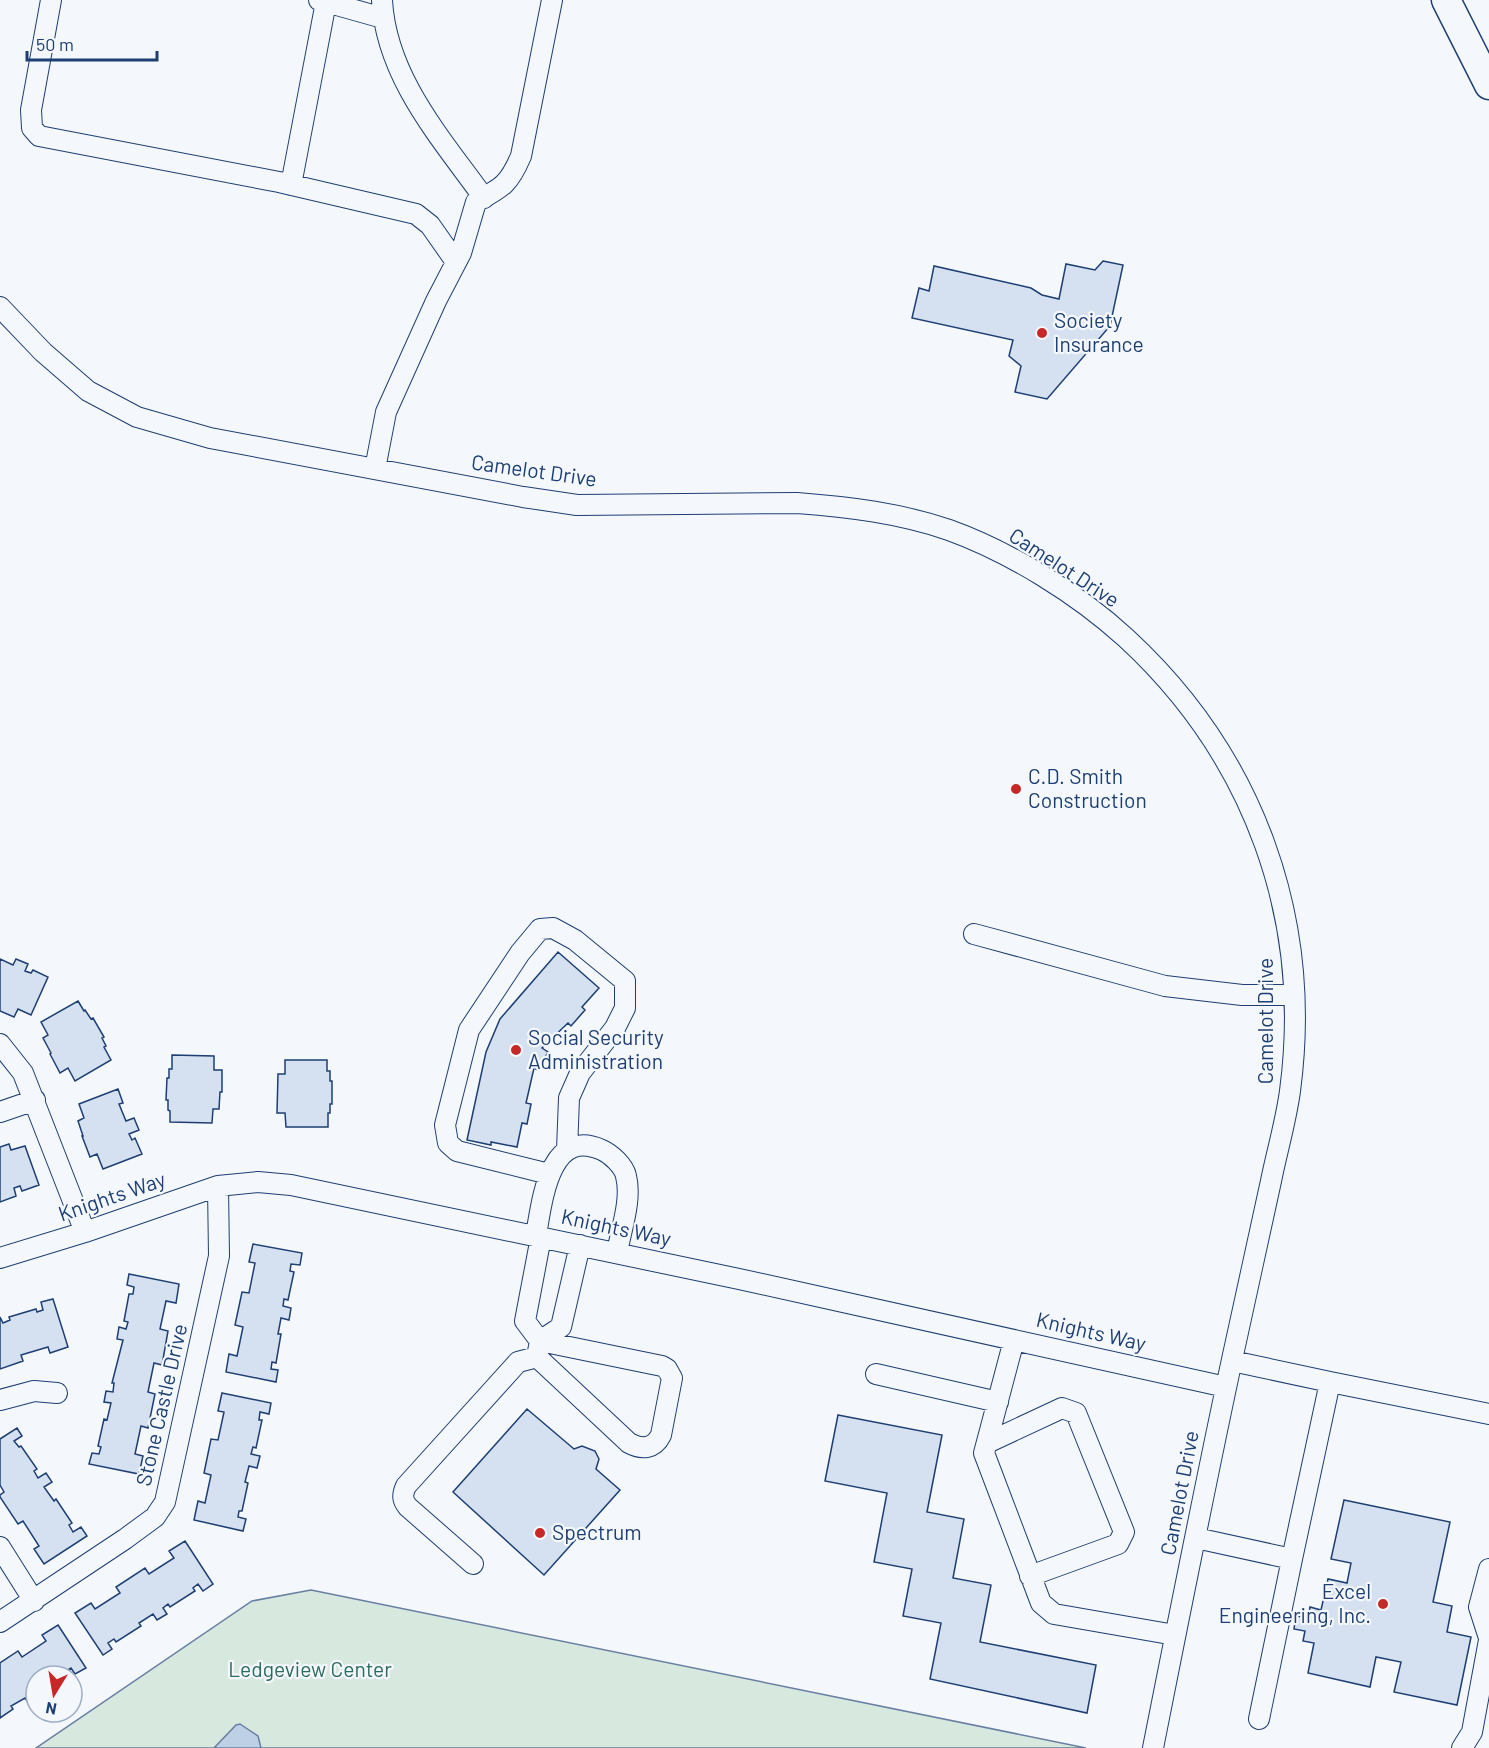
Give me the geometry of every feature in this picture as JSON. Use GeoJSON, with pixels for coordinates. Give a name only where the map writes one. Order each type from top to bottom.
{"type":"FeatureCollection","features":[{"type":"Feature","properties":{"kind":"highway"},"geometry":{"type":"LineString","coordinates":[[1446,0],[1489,85]]}},
{"type":"Feature","properties":{"kind":"street"},"geometry":{"type":"LineString","coordinates":[[51,0],[31,110],[32,128],[39,136],[291,185],[416,214],[430,225],[456,262]]}},
{"type":"Feature","properties":{"kind":"street"},"geometry":{"type":"LineString","coordinates":[[375,469],[386,412],[456,262],[476,202],[496,191],[512,178],[521,156],[552,0]]}},
{"type":"Feature","properties":{"kind":"street"},"geometry":{"type":"LineString","coordinates":[[291,185],[323,1],[382,9],[396,64],[422,113],[484,198]]}},
{"type":"Feature","properties":{"kind":"street","name":"Camelot Drive"},"geometry":{"type":"LineString","coordinates":[[1,309],[43,352],[88,391],[137,417],[210,438],[523,497],[577,505],[797,503],[894,515],[949,530],[980,543],[1023,566],[1089,608],[1144,655],[1193,709],[1246,797],[1263,838],[1281,896],[1290,945],[1294,1034],[1290,1092],[1226,1387],[1153,1748]]}},
{"type":"Feature","properties":{"kind":"street"},"geometry":{"type":"LineString","coordinates":[[549,1174],[457,1151],[448,1143],[446,1125],[469,1030],[520,953],[540,929],[553,928],[575,940],[625,981],[625,1008],[615,1028],[580,1073],[569,1098],[567,1150]]}},
{"type":"Feature","properties":{"kind":"street"},"geometry":{"type":"LineString","coordinates":[[974,934],[1165,986],[1242,995],[1294,995]]}},
{"type":"Feature","properties":{"kind":"street"},"geometry":{"type":"LineString","coordinates":[[0,1044],[23,1073],[85,1232]]}},
{"type":"Feature","properties":{"kind":"street"},"geometry":{"type":"LineString","coordinates":[[0,1112],[34,1100]]}},
{"type":"Feature","properties":{"kind":"street"},"geometry":{"type":"LineString","coordinates":[[539,1349],[662,1366],[667,1369],[672,1378],[658,1442],[645,1448],[637,1448],[629,1443],[539,1349],[525,1320],[549,1174],[557,1160],[567,1150],[585,1146],[603,1151],[625,1172],[627,1197],[617,1253]]}},
{"type":"Feature","properties":{"kind":"street","name":"Knights Way"},"geometry":{"type":"LineString","coordinates":[[0,1257],[85,1232],[218,1186],[258,1182],[291,1185],[580,1245],[1226,1387]]}},
{"type":"Feature","properties":{"kind":"street","name":"Stone Castle Drive"},"geometry":{"type":"LineString","coordinates":[[0,1622],[147,1523],[155,1517],[165,1502],[219,1256],[218,1186]]}},
{"type":"Feature","properties":{"kind":"street"},"geometry":{"type":"LineString","coordinates":[[473,1564],[408,1507],[403,1493],[406,1486],[518,1362],[539,1349],[561,1327],[580,1245]]}},
{"type":"Feature","properties":{"kind":"street"},"geometry":{"type":"LineString","coordinates":[[1014,1340],[984,1453],[1041,1603],[1054,1614],[1175,1635]]}},
{"type":"Feature","properties":{"kind":"street"},"geometry":{"type":"LineString","coordinates":[[1232,1361],[1489,1414]]}},
{"type":"Feature","properties":{"kind":"street"},"geometry":{"type":"LineString","coordinates":[[876,1374],[998,1402]]}},
{"type":"Feature","properties":{"kind":"street"},"geometry":{"type":"LineString","coordinates":[[1259,1719],[1330,1382]]}},
{"type":"Feature","properties":{"kind":"street"},"geometry":{"type":"LineString","coordinates":[[0,1400],[34,1391],[57,1393]]}},
{"type":"Feature","properties":{"kind":"street"},"geometry":{"type":"LineString","coordinates":[[987,1443],[1062,1408],[1076,1413],[1124,1532],[1118,1544],[1030,1576]]}},
{"type":"Feature","properties":{"kind":"street"},"geometry":{"type":"LineString","coordinates":[[1196,1538],[1292,1559]]}},
{"type":"Feature","properties":{"kind":"street"},"geometry":{"type":"LineString","coordinates":[[0,1547],[34,1601]]}},
{"type":"Feature","properties":{"kind":"street"},"geometry":{"type":"LineString","coordinates":[[1462,1748],[1472,1732],[1489,1639],[1479,1607],[1489,1569]]}},
{"type":"Feature","properties":{"kind":"green space","name":"Ledgeview Center"},"geometry":{"type":"Polygon","coordinates":[[[311,1590],[1086,1748],[36,1748],[71,1724],[84,1724],[84,1715],[252,1601],[311,1590]]]}},
{"type":"Feature","properties":{"kind":"water"},"geometry":{"type":"Polygon","coordinates":[[[240,1724],[258,1736],[261,1748],[214,1748],[236,1725],[240,1724]]]}},
{"type":"Feature","properties":{"kind":"building","name":"Society Insurance"},"geometry":{"type":"Polygon","coordinates":[[[1103,261],[1123,265],[1110,326],[1047,399],[1015,392],[1021,366],[1009,356],[1013,340],[912,318],[919,288],[929,291],[934,266],[1031,288],[1042,295],[1059,299],[1066,264],[1095,270],[1103,261]]]}},
{"type":"Feature","properties":{"kind":"building","name":"Social Security Administration"},"geometry":{"type":"Polygon","coordinates":[[[558,952],[599,988],[582,1007],[585,1010],[571,1026],[568,1023],[542,1048],[548,1052],[538,1070],[534,1068],[526,1103],[531,1104],[527,1124],[522,1123],[517,1147],[467,1140],[486,1052],[500,1019],[558,952]]]}},
{"type":"Feature","properties":{"kind":"building"},"geometry":{"type":"Polygon","coordinates":[[[0,959],[13,965],[16,959],[28,964],[25,971],[31,973],[33,970],[48,977],[31,1015],[18,1009],[14,1017],[0,1011],[0,959]]]}},
{"type":"Feature","properties":{"kind":"building"},"geometry":{"type":"Polygon","coordinates":[[[78,1001],[91,1019],[93,1018],[104,1037],[102,1038],[106,1046],[104,1047],[111,1060],[75,1081],[68,1068],[60,1073],[43,1038],[48,1035],[41,1022],[78,1001]]]}},
{"type":"Feature","properties":{"kind":"building"},"geometry":{"type":"Polygon","coordinates":[[[172,1055],[214,1056],[214,1070],[222,1070],[222,1092],[220,1092],[219,1109],[213,1109],[212,1123],[170,1122],[168,1100],[166,1100],[167,1078],[169,1078],[169,1069],[172,1069],[172,1055]]]}},
{"type":"Feature","properties":{"kind":"building"},"geometry":{"type":"Polygon","coordinates":[[[285,1060],[327,1060],[327,1071],[330,1071],[330,1081],[332,1081],[332,1104],[330,1104],[330,1113],[328,1113],[328,1127],[286,1127],[285,1113],[277,1113],[278,1074],[285,1074],[285,1060]]]}},
{"type":"Feature","properties":{"kind":"building"},"geometry":{"type":"Polygon","coordinates":[[[118,1089],[123,1103],[119,1104],[126,1121],[134,1118],[139,1130],[129,1134],[132,1140],[135,1138],[142,1154],[103,1169],[97,1154],[90,1157],[82,1136],[78,1121],[84,1118],[79,1104],[118,1089]]]}},
{"type":"Feature","properties":{"kind":"building"},"geometry":{"type":"Polygon","coordinates":[[[9,1144],[11,1150],[25,1146],[39,1185],[22,1191],[20,1186],[14,1188],[16,1196],[0,1202],[0,1147],[9,1144]]]}},
{"type":"Feature","properties":{"kind":"building"},"geometry":{"type":"Polygon","coordinates":[[[253,1244],[302,1253],[300,1265],[291,1264],[290,1271],[294,1272],[288,1300],[284,1299],[283,1306],[291,1308],[289,1320],[281,1318],[276,1363],[272,1362],[271,1369],[278,1370],[276,1382],[226,1372],[229,1354],[237,1356],[243,1327],[235,1325],[242,1292],[249,1293],[255,1263],[249,1262],[253,1244]]]}},
{"type":"Feature","properties":{"kind":"building"},"geometry":{"type":"Polygon","coordinates":[[[129,1274],[179,1284],[176,1303],[166,1301],[160,1329],[168,1331],[162,1365],[154,1363],[148,1392],[155,1394],[148,1428],[141,1426],[135,1454],[143,1456],[139,1474],[89,1464],[92,1453],[99,1454],[101,1447],[98,1446],[104,1419],[107,1420],[111,1403],[104,1402],[106,1391],[113,1392],[114,1383],[112,1383],[123,1340],[117,1339],[119,1327],[126,1329],[128,1322],[124,1321],[129,1294],[133,1294],[134,1287],[127,1285],[129,1274]]]}},
{"type":"Feature","properties":{"kind":"building"},"geometry":{"type":"Polygon","coordinates":[[[53,1299],[68,1347],[50,1353],[48,1347],[21,1355],[23,1361],[0,1369],[0,1317],[3,1323],[10,1320],[9,1317],[36,1309],[37,1312],[43,1310],[41,1302],[53,1299]]]}},
{"type":"Feature","properties":{"kind":"building"},"geometry":{"type":"Polygon","coordinates":[[[222,1393],[271,1403],[269,1414],[260,1412],[259,1420],[262,1420],[256,1448],[253,1447],[251,1454],[260,1456],[257,1468],[249,1466],[242,1511],[239,1511],[238,1517],[246,1519],[243,1531],[194,1520],[198,1501],[205,1503],[211,1475],[204,1473],[211,1439],[218,1440],[224,1412],[218,1411],[222,1393]]]}},
{"type":"Feature","properties":{"kind":"building","name":"Spectrum"},"geometry":{"type":"Polygon","coordinates":[[[527,1409],[574,1449],[582,1446],[595,1451],[599,1459],[596,1469],[620,1490],[544,1575],[453,1492],[527,1409]]]}},
{"type":"Feature","properties":{"kind":"building"},"geometry":{"type":"Polygon","coordinates":[[[838,1415],[942,1435],[927,1512],[964,1519],[953,1578],[991,1585],[980,1642],[1096,1665],[1087,1713],[930,1679],[941,1623],[903,1616],[912,1569],[874,1562],[887,1493],[825,1481],[838,1415]]]}},
{"type":"Feature","properties":{"kind":"building"},"geometry":{"type":"Polygon","coordinates":[[[17,1428],[22,1436],[14,1441],[19,1447],[21,1446],[37,1469],[34,1471],[38,1478],[46,1473],[52,1482],[44,1487],[54,1501],[56,1499],[72,1523],[69,1525],[73,1532],[81,1527],[87,1536],[44,1564],[34,1549],[39,1546],[23,1521],[18,1524],[0,1497],[4,1492],[0,1485],[0,1439],[17,1428]]]}},
{"type":"Feature","properties":{"kind":"building","name":"Excel Engineering, Inc."},"geometry":{"type":"Polygon","coordinates":[[[1344,1500],[1450,1522],[1433,1602],[1452,1606],[1447,1632],[1471,1637],[1457,1705],[1394,1692],[1401,1662],[1376,1657],[1370,1687],[1308,1673],[1314,1643],[1303,1641],[1305,1631],[1294,1629],[1296,1616],[1308,1618],[1310,1607],[1321,1610],[1328,1579],[1347,1583],[1351,1563],[1331,1559],[1344,1500]]]}},
{"type":"Feature","properties":{"kind":"building"},"geometry":{"type":"Polygon","coordinates":[[[185,1541],[213,1584],[203,1591],[198,1584],[193,1588],[195,1591],[170,1607],[168,1604],[163,1608],[167,1614],[157,1620],[153,1614],[139,1623],[141,1626],[116,1642],[114,1639],[108,1643],[112,1649],[103,1655],[75,1613],[91,1603],[95,1609],[120,1593],[116,1587],[145,1568],[149,1574],[174,1558],[169,1551],[185,1541]]]}},
{"type":"Feature","properties":{"kind":"building"},"geometry":{"type":"Polygon","coordinates":[[[58,1625],[83,1664],[24,1664],[24,1699],[11,1706],[13,1709],[0,1718],[0,1663],[18,1651],[22,1657],[46,1641],[42,1635],[58,1625]]]}},
{"type":"Feature","properties":{"kind":"place","name":"Society Insurance"},"geometry":{"type":"Point","coordinates":[1042,333]}},
{"type":"Feature","properties":{"kind":"place","name":"C.D. Smith Construction"},"geometry":{"type":"Point","coordinates":[1016,789]}},
{"type":"Feature","properties":{"kind":"place","name":"Social Security Administration"},"geometry":{"type":"Point","coordinates":[516,1050]}},
{"type":"Feature","properties":{"kind":"place","name":"Spectrum"},"geometry":{"type":"Point","coordinates":[540,1533]}},
{"type":"Feature","properties":{"kind":"place","name":"Excel Engineering, Inc."},"geometry":{"type":"Point","coordinates":[1383,1604]}}]}
